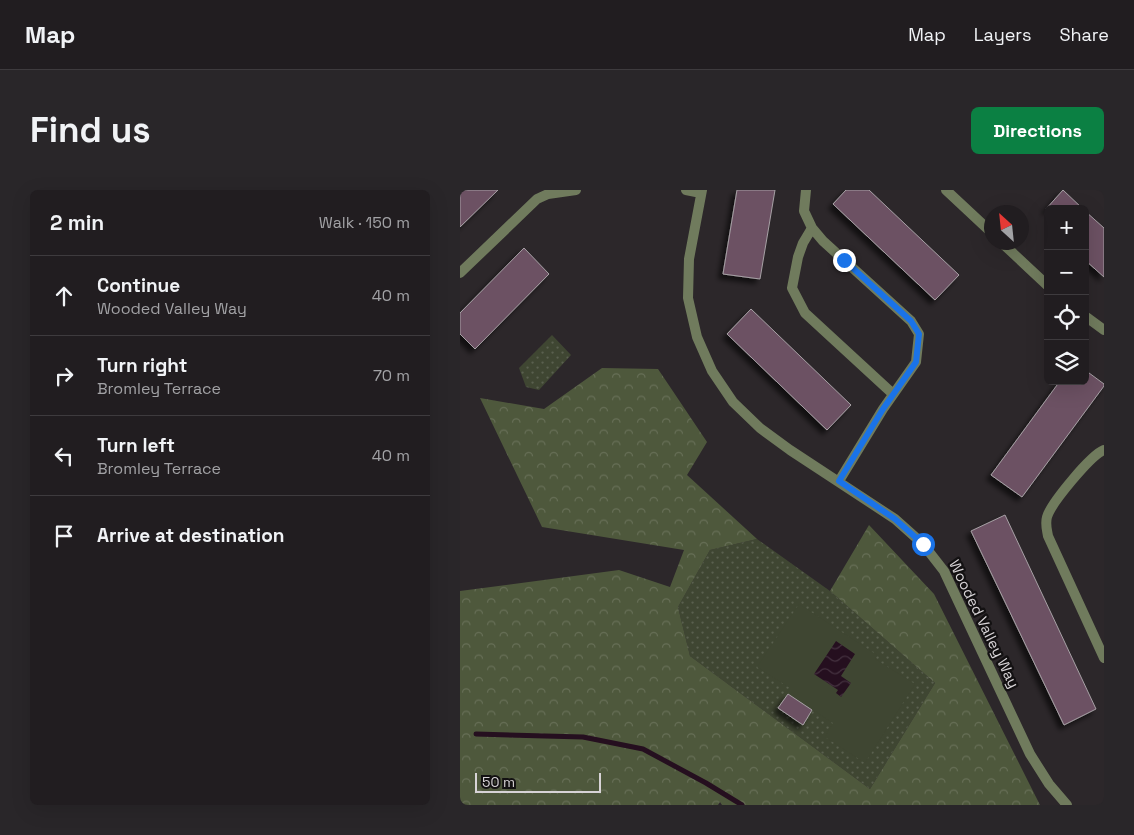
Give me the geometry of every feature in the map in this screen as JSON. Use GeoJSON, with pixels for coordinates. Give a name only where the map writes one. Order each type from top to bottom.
{"type":"FeatureCollection","features":[{"type":"Feature","properties":{"kind":"street"},"geometry":{"type":"LineString","coordinates":[[460,273],[537,199],[548,194],[576,190]]}},
{"type":"Feature","properties":{"kind":"street"},"geometry":{"type":"LineString","coordinates":[[686,190],[701,192]]}},
{"type":"Feature","properties":{"kind":"street"},"geometry":{"type":"LineString","coordinates":[[806,190],[804,212],[812,228],[823,241],[911,321],[919,334],[916,362],[839,481]]}},
{"type":"Feature","properties":{"kind":"street"},"geometry":{"type":"LineString","coordinates":[[946,190],[984,226]]}},
{"type":"Feature","properties":{"kind":"street","name":"Wooded Valley Way"},"geometry":{"type":"LineString","coordinates":[[701,192],[690,252],[688,279],[692,318],[703,354],[722,388],[746,415],[790,450],[839,481],[909,531],[923,544],[939,564],[953,588],[1030,754],[1067,805]]}},
{"type":"Feature","properties":{"kind":"street"},"geometry":{"type":"LineString","coordinates":[[812,228],[803,243],[798,257],[792,288],[805,313],[894,394]]}},
{"type":"Feature","properties":{"kind":"street"},"geometry":{"type":"LineString","coordinates":[[1010,250],[1044,282]]}},
{"type":"Feature","properties":{"kind":"street"},"geometry":{"type":"LineString","coordinates":[[1089,319],[1104,330]]}},
{"type":"Feature","properties":{"kind":"street"},"geometry":{"type":"LineString","coordinates":[[1104,450],[1089,460],[1058,499],[1047,516],[1046,526],[1048,536],[1104,658]]}},
{"type":"Feature","properties":{"kind":"green space"},"geometry":{"type":"Polygon","coordinates":[[[552,335],[571,355],[539,390],[526,387],[519,368],[552,335]]]}},
{"type":"Feature","properties":{"kind":"green space"},"geometry":{"type":"Polygon","coordinates":[[[602,368],[658,369],[707,442],[687,475],[757,539],[710,550],[678,607],[690,656],[870,789],[935,683],[830,591],[869,525],[934,594],[1040,805],[722,805],[720,802],[718,805],[460,805],[460,591],[619,570],[670,587],[684,550],[542,527],[480,398],[544,409],[602,368]]]}},
{"type":"Feature","properties":{"kind":"green space"},"geometry":{"type":"Polygon","coordinates":[[[757,539],[830,591],[935,683],[870,789],[690,656],[678,607],[710,550],[757,539]]]}},
{"type":"Feature","properties":{"kind":"green space"},"geometry":{"type":"Polygon","coordinates":[[[799,604],[877,655],[875,659],[915,684],[865,763],[825,737],[833,723],[787,693],[790,688],[757,667],[799,604]]]}},
{"type":"Feature","properties":{"kind":"water"},"geometry":{"type":"Polygon","coordinates":[[[836,641],[855,654],[841,676],[851,683],[841,697],[836,693],[838,690],[814,674],[836,641]]]}},
{"type":"Feature","properties":{"kind":"building"},"geometry":{"type":"Polygon","coordinates":[[[460,190],[498,190],[460,227],[460,190]]]}},
{"type":"Feature","properties":{"kind":"building"},"geometry":{"type":"Polygon","coordinates":[[[737,190],[775,190],[760,279],[723,274],[737,190]]]}},
{"type":"Feature","properties":{"kind":"building"},"geometry":{"type":"Polygon","coordinates":[[[846,190],[869,190],[959,275],[935,300],[833,204],[846,190]]]}},
{"type":"Feature","properties":{"kind":"building"},"geometry":{"type":"Polygon","coordinates":[[[1063,190],[1079,205],[1050,205],[1063,190]]]}},
{"type":"Feature","properties":{"kind":"building"},"geometry":{"type":"Polygon","coordinates":[[[1089,215],[1104,228],[1104,277],[1089,264],[1089,215]]]}},
{"type":"Feature","properties":{"kind":"building"},"geometry":{"type":"Polygon","coordinates":[[[524,248],[549,274],[475,349],[460,334],[460,313],[524,248]]]}},
{"type":"Feature","properties":{"kind":"building"},"geometry":{"type":"Polygon","coordinates":[[[751,309],[851,405],[827,430],[727,334],[751,309]]]}},
{"type":"Feature","properties":{"kind":"building"},"geometry":{"type":"Polygon","coordinates":[[[1089,373],[1104,384],[1022,497],[991,475],[1057,385],[1089,385],[1089,373]]]}},
{"type":"Feature","properties":{"kind":"building"},"geometry":{"type":"Polygon","coordinates":[[[1005,515],[1096,709],[1064,725],[971,531],[1005,515]]]}},
{"type":"Feature","properties":{"kind":"building"},"geometry":{"type":"Polygon","coordinates":[[[788,694],[812,710],[803,725],[778,708],[788,694]]]}},
{"type":"Feature","properties":{"kind":"waterway"},"geometry":{"type":"LineString","coordinates":[[476,734],[583,737],[643,749],[742,805]]}},
{"type":"Feature","properties":{"kind":"route"},"geometry":{"type":"LineString","coordinates":[[844,260],[901,311],[911,321],[919,334],[916,362],[883,409],[839,481],[895,519],[923,544]]}}]}
